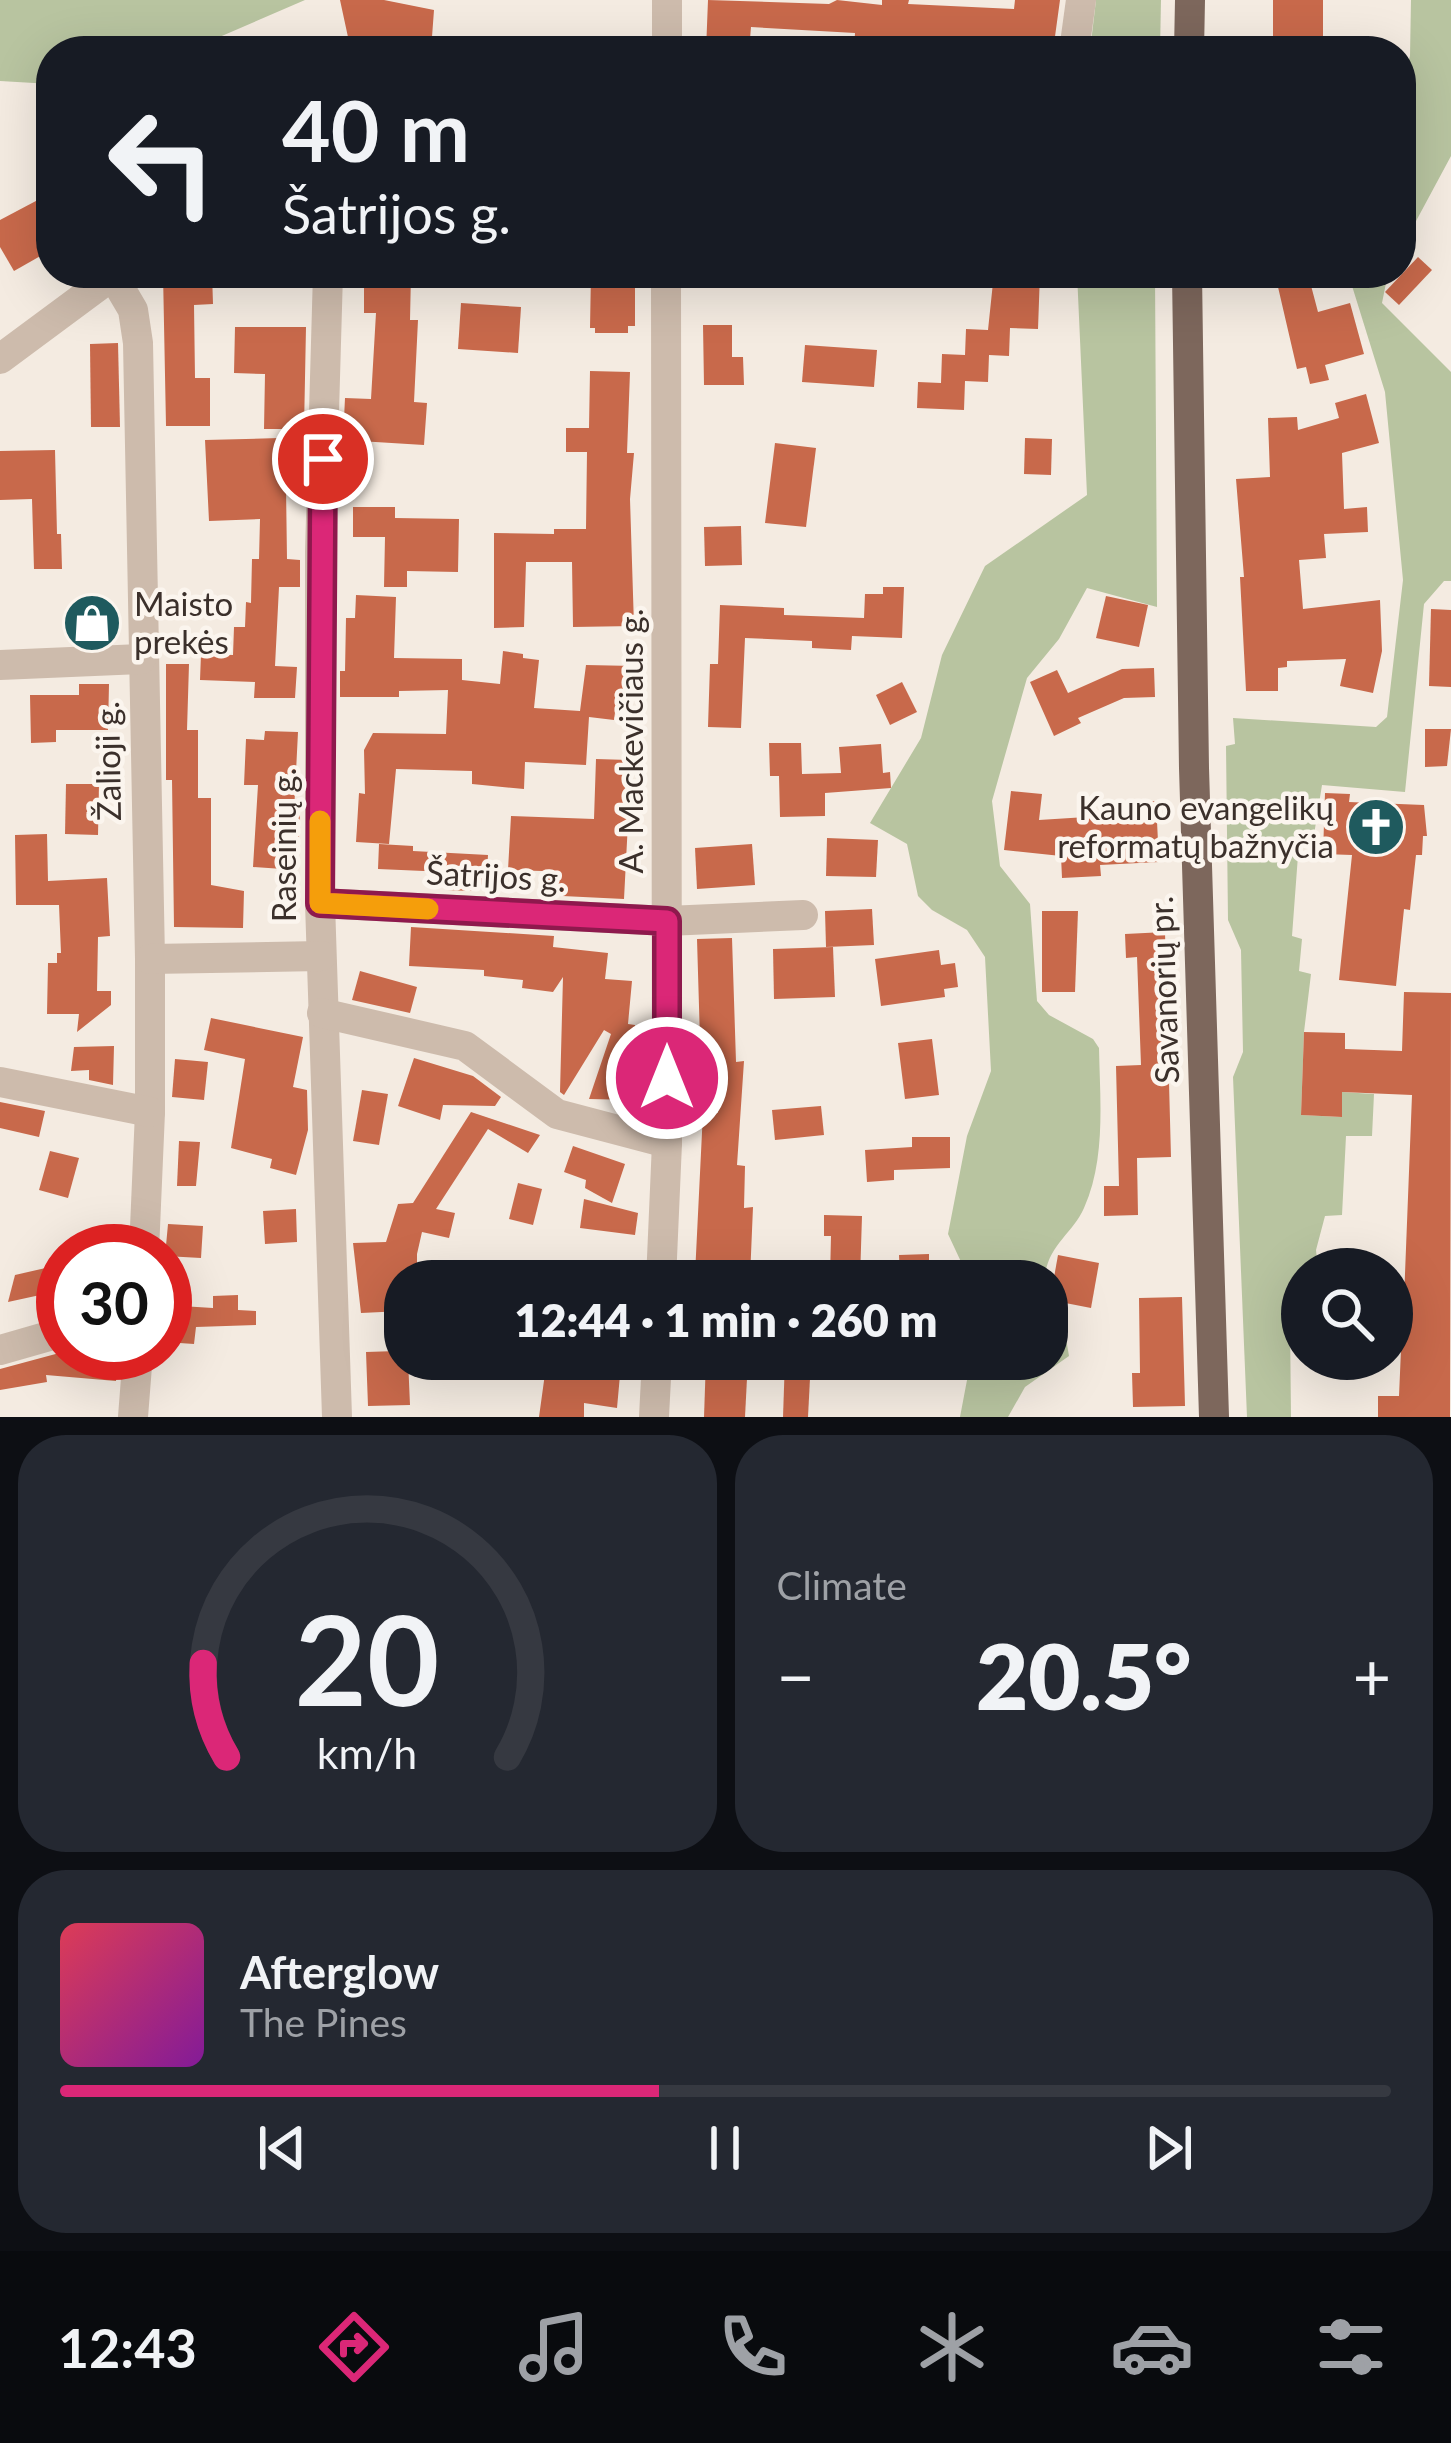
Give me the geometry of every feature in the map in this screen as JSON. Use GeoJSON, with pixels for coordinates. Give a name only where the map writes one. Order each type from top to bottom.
{"type":"FeatureCollection","features":[{"type":"Feature","properties":{"kind":"main road"},"geometry":{"type":"LineString","coordinates":[[1189,36],[1190,0]]}},
{"type":"Feature","properties":{"kind":"main road","name":"Savanorių pr."},"geometry":{"type":"LineString","coordinates":[[1187,288],[1193,768],[1214,1417]]}},
{"type":"Feature","properties":{"kind":"street"},"geometry":{"type":"LineString","coordinates":[[667,0],[667,36]]}},
{"type":"Feature","properties":{"kind":"street"},"geometry":{"type":"LineString","coordinates":[[1076,36],[1081,0]]}},
{"type":"Feature","properties":{"kind":"street"},"geometry":{"type":"LineString","coordinates":[[5,346],[94,288]]}},
{"type":"Feature","properties":{"kind":"street","name":"Žalioji g."},"geometry":{"type":"LineString","coordinates":[[122,288],[133,310],[138,343],[141,658],[151,959],[145,1224]]}},
{"type":"Feature","properties":{"kind":"street","name":"Raseinių g."},"geometry":{"type":"LineString","coordinates":[[328,288],[320,552],[320,903],[337,1417]]}},
{"type":"Feature","properties":{"kind":"street","name":"A. Mackevičiaus g."},"geometry":{"type":"LineString","coordinates":[[662,1260],[667,1144],[666,288]]}},
{"type":"Feature","properties":{"kind":"street"},"geometry":{"type":"LineString","coordinates":[[0,665],[141,658]]}},
{"type":"Feature","properties":{"kind":"street","name":"Šatrijos g."},"geometry":{"type":"LineString","coordinates":[[320,903],[667,921],[803,915]]}},
{"type":"Feature","properties":{"kind":"street"},"geometry":{"type":"LineString","coordinates":[[151,959],[321,956]]}},
{"type":"Feature","properties":{"kind":"street"},"geometry":{"type":"LineString","coordinates":[[322,1012],[465,1046],[557,1114],[667,1144]]}},
{"type":"Feature","properties":{"kind":"street"},"geometry":{"type":"LineString","coordinates":[[0,1082],[150,1112]]}},
{"type":"Feature","properties":{"kind":"street"},"geometry":{"type":"LineString","coordinates":[[0,1350],[36,1340]]}},
{"type":"Feature","properties":{"kind":"street"},"geometry":{"type":"LineString","coordinates":[[133,1417],[136,1380]]}},
{"type":"Feature","properties":{"kind":"street"},"geometry":{"type":"LineString","coordinates":[[654,1417],[656,1380]]}},
{"type":"Feature","properties":{"kind":"green space"},"geometry":{"type":"Polygon","coordinates":[[[0,0],[305,0],[222,36],[36,36],[36,83],[0,81],[0,0]]]}},
{"type":"Feature","properties":{"kind":"green space"},"geometry":{"type":"Polygon","coordinates":[[[1096,0],[1161,0],[1160,36],[1092,36],[1096,0]]]}},
{"type":"Feature","properties":{"kind":"green space"},"geometry":{"type":"Polygon","coordinates":[[[1411,0],[1451,0],[1451,156],[1416,221],[1416,36],[1410,36],[1411,0]]]}},
{"type":"Feature","properties":{"kind":"green space"},"geometry":{"type":"Polygon","coordinates":[[[1078,288],[1155,288],[1157,607],[1087,588],[1059,639],[1027,678],[992,801],[1000,866],[1030,904],[1037,1001],[1049,1015],[1093,1039],[1099,1048],[1096,1170],[1084,1208],[1049,1260],[960,1260],[948,1234],[967,1136],[991,1071],[985,957],[967,930],[918,896],[907,844],[870,823],[921,738],[942,655],[985,566],[1087,495],[1078,288]]]}},
{"type":"Feature","properties":{"kind":"green space"},"geometry":{"type":"Polygon","coordinates":[[[1353,288],[1385,288],[1382,303],[1451,372],[1451,581],[1444,581],[1424,604],[1405,792],[1322,785],[1313,841],[1299,842],[1292,936],[1302,939],[1299,971],[1311,974],[1301,1115],[1341,1117],[1342,1092],[1374,1094],[1372,1136],[1346,1136],[1342,1215],[1325,1216],[1317,1248],[1281,1248],[1281,1380],[1291,1380],[1291,1417],[1247,1417],[1233,1077],[1243,1052],[1241,950],[1228,920],[1226,746],[1235,744],[1233,718],[1376,727],[1387,717],[1403,580],[1385,392],[1353,288]]]}},
{"type":"Feature","properties":{"kind":"green space"},"geometry":{"type":"Polygon","coordinates":[[[967,1380],[1035,1380],[1025,1387],[1008,1417],[960,1417],[967,1380]]]}},
{"type":"Feature","properties":{"kind":"building"},"geometry":{"type":"Polygon","coordinates":[[[340,0],[384,0],[434,10],[432,36],[348,36],[340,0]]]}},
{"type":"Feature","properties":{"kind":"building"},"geometry":{"type":"Polygon","coordinates":[[[708,0],[829,4],[837,0],[882,5],[882,0],[909,0],[908,4],[1014,9],[1015,0],[1060,0],[1055,36],[855,36],[751,27],[750,36],[707,36],[708,0]]]}},
{"type":"Feature","properties":{"kind":"building"},"geometry":{"type":"Polygon","coordinates":[[[1273,0],[1323,0],[1323,36],[1273,36],[1273,0]]]}},
{"type":"Feature","properties":{"kind":"building"},"geometry":{"type":"Polygon","coordinates":[[[36,201],[36,259],[14,271],[0,247],[0,220],[36,201]]]}},
{"type":"Feature","properties":{"kind":"building"},"geometry":{"type":"Polygon","coordinates":[[[1416,259],[1432,270],[1416,287],[1416,259]]]}},
{"type":"Feature","properties":{"kind":"building"},"geometry":{"type":"Polygon","coordinates":[[[163,288],[212,288],[213,304],[194,305],[195,378],[210,378],[210,426],[166,426],[163,288]]]}},
{"type":"Feature","properties":{"kind":"building"},"geometry":{"type":"Polygon","coordinates":[[[364,288],[411,288],[410,320],[418,320],[414,402],[427,403],[424,445],[343,440],[345,398],[371,399],[376,313],[364,313],[364,288]]]}},
{"type":"Feature","properties":{"kind":"building"},"geometry":{"type":"Polygon","coordinates":[[[591,288],[635,288],[635,326],[628,326],[628,333],[595,333],[590,328],[591,288]]]}},
{"type":"Feature","properties":{"kind":"building"},"geometry":{"type":"Polygon","coordinates":[[[992,288],[1039,288],[1038,329],[1010,328],[1009,356],[989,355],[988,382],[965,381],[964,410],[917,408],[918,382],[941,383],[942,354],[965,355],[966,329],[988,330],[992,288]]]}},
{"type":"Feature","properties":{"kind":"building"},"geometry":{"type":"Polygon","coordinates":[[[1278,288],[1312,288],[1318,312],[1350,303],[1364,354],[1325,365],[1329,380],[1310,384],[1306,367],[1297,369],[1278,288]]]}},
{"type":"Feature","properties":{"kind":"building"},"geometry":{"type":"Polygon","coordinates":[[[1389,288],[1415,288],[1399,305],[1385,292],[1389,288]]]}},
{"type":"Feature","properties":{"kind":"building"},"geometry":{"type":"Polygon","coordinates":[[[461,303],[521,307],[518,353],[458,349],[461,303]]]}},
{"type":"Feature","properties":{"kind":"building"},"geometry":{"type":"Polygon","coordinates":[[[703,325],[732,325],[732,357],[743,357],[744,385],[704,385],[703,325]]]}},
{"type":"Feature","properties":{"kind":"building"},"geometry":{"type":"Polygon","coordinates":[[[235,327],[306,327],[304,429],[264,429],[265,374],[234,373],[235,327]]]}},
{"type":"Feature","properties":{"kind":"building"},"geometry":{"type":"Polygon","coordinates":[[[118,343],[120,427],[91,427],[90,344],[118,343]]]}},
{"type":"Feature","properties":{"kind":"building"},"geometry":{"type":"Polygon","coordinates":[[[805,345],[877,350],[874,387],[802,382],[805,345]]]}},
{"type":"Feature","properties":{"kind":"building"},"geometry":{"type":"Polygon","coordinates":[[[590,371],[630,372],[627,453],[634,453],[630,499],[634,626],[573,627],[572,562],[526,562],[524,627],[494,628],[494,533],[554,534],[554,529],[586,529],[587,452],[566,452],[566,428],[589,428],[590,371]]]}},
{"type":"Feature","properties":{"kind":"building"},"geometry":{"type":"Polygon","coordinates":[[[1366,394],[1379,443],[1342,453],[1344,509],[1367,507],[1368,532],[1324,534],[1326,558],[1299,560],[1303,609],[1380,600],[1382,651],[1373,693],[1340,686],[1346,659],[1287,661],[1287,667],[1278,668],[1278,691],[1246,691],[1236,479],[1270,477],[1268,418],[1297,417],[1298,430],[1339,418],[1335,403],[1366,394]]]}},
{"type":"Feature","properties":{"kind":"building"},"geometry":{"type":"Polygon","coordinates":[[[280,438],[287,559],[300,560],[300,587],[279,587],[275,666],[297,667],[295,698],[254,698],[255,682],[200,680],[201,654],[233,655],[234,627],[245,627],[252,559],[259,559],[260,519],[209,521],[205,440],[280,438]]]}},
{"type":"Feature","properties":{"kind":"building"},"geometry":{"type":"Polygon","coordinates":[[[1025,438],[1052,439],[1051,475],[1024,474],[1025,438]]]}},
{"type":"Feature","properties":{"kind":"building"},"geometry":{"type":"Polygon","coordinates":[[[775,443],[816,448],[806,527],[765,523],[775,443]]]}},
{"type":"Feature","properties":{"kind":"building"},"geometry":{"type":"Polygon","coordinates":[[[55,450],[62,569],[34,569],[32,499],[0,500],[0,451],[55,450]]]}},
{"type":"Feature","properties":{"kind":"building"},"geometry":{"type":"Polygon","coordinates":[[[353,507],[395,507],[395,518],[459,519],[458,572],[407,571],[407,587],[384,587],[385,537],[353,537],[353,507]]]}},
{"type":"Feature","properties":{"kind":"building"},"geometry":{"type":"Polygon","coordinates":[[[741,526],[742,565],[705,566],[704,527],[741,526]]]}},
{"type":"Feature","properties":{"kind":"building"},"geometry":{"type":"Polygon","coordinates":[[[883,587],[904,587],[902,638],[852,636],[851,650],[812,648],[812,641],[745,638],[741,728],[708,727],[710,664],[718,664],[720,605],[784,608],[784,615],[864,618],[865,594],[883,594],[883,587]]]}},
{"type":"Feature","properties":{"kind":"building"},"geometry":{"type":"Polygon","coordinates":[[[356,595],[396,597],[394,658],[462,659],[462,680],[500,684],[503,651],[523,654],[523,658],[539,660],[534,708],[580,711],[586,665],[634,666],[630,706],[616,705],[614,720],[589,717],[586,765],[525,762],[524,789],[472,784],[472,771],[396,769],[389,844],[356,842],[359,793],[365,794],[364,750],[373,733],[446,734],[448,690],[399,691],[399,697],[340,697],[346,618],[355,618],[356,595]]]}},
{"type":"Feature","properties":{"kind":"building"},"geometry":{"type":"Polygon","coordinates":[[[1106,596],[1148,605],[1139,647],[1096,638],[1106,596]]]}},
{"type":"Feature","properties":{"kind":"building"},"geometry":{"type":"Polygon","coordinates":[[[1431,609],[1451,610],[1451,687],[1429,686],[1431,609]]]}},
{"type":"Feature","properties":{"kind":"building"},"geometry":{"type":"Polygon","coordinates":[[[166,664],[189,664],[187,730],[198,730],[198,798],[211,798],[211,885],[244,891],[243,928],[174,927],[166,664]]]}},
{"type":"Feature","properties":{"kind":"building"},"geometry":{"type":"Polygon","coordinates":[[[1154,668],[1155,697],[1124,698],[1078,718],[1081,723],[1054,736],[1030,682],[1057,670],[1068,693],[1122,669],[1154,668]]]}},
{"type":"Feature","properties":{"kind":"building"},"geometry":{"type":"Polygon","coordinates":[[[902,682],[917,712],[890,725],[876,695],[902,682]]]}},
{"type":"Feature","properties":{"kind":"building"},"geometry":{"type":"Polygon","coordinates":[[[79,684],[109,684],[108,730],[56,730],[56,742],[31,743],[30,695],[79,695],[79,684]]]}},
{"type":"Feature","properties":{"kind":"building"},"geometry":{"type":"Polygon","coordinates":[[[1425,729],[1451,729],[1447,766],[1425,767],[1425,729]]]}},
{"type":"Feature","properties":{"kind":"building"},"geometry":{"type":"Polygon","coordinates":[[[265,731],[298,732],[297,870],[253,867],[258,785],[244,785],[246,739],[264,740],[265,731]]]}},
{"type":"Feature","properties":{"kind":"building"},"geometry":{"type":"Polygon","coordinates":[[[769,743],[801,743],[802,774],[841,773],[839,747],[881,744],[883,773],[890,772],[891,788],[825,793],[825,816],[780,817],[779,776],[770,776],[769,743]]]}},
{"type":"Feature","properties":{"kind":"building"},"geometry":{"type":"Polygon","coordinates":[[[596,759],[629,760],[628,781],[641,782],[640,803],[629,803],[624,899],[542,895],[542,871],[508,870],[511,816],[594,819],[596,759]]]}},
{"type":"Feature","properties":{"kind":"building"},"geometry":{"type":"Polygon","coordinates":[[[66,784],[99,784],[98,835],[65,834],[66,784]]]}},
{"type":"Feature","properties":{"kind":"building"},"geometry":{"type":"Polygon","coordinates":[[[1011,791],[1042,794],[1039,820],[1118,815],[1118,804],[1156,801],[1159,862],[1100,865],[1101,876],[1062,878],[1061,856],[1004,850],[1011,791]]]}},
{"type":"Feature","properties":{"kind":"building"},"geometry":{"type":"Polygon","coordinates":[[[1325,793],[1350,794],[1349,802],[1424,805],[1427,836],[1423,836],[1422,855],[1416,855],[1410,910],[1404,909],[1396,986],[1339,980],[1352,855],[1323,854],[1325,793]]]}},
{"type":"Feature","properties":{"kind":"building"},"geometry":{"type":"Polygon","coordinates":[[[47,834],[48,881],[107,878],[110,936],[98,937],[97,991],[111,991],[111,1005],[77,1032],[79,1014],[47,1014],[48,963],[57,963],[57,953],[61,953],[59,905],[16,905],[15,835],[47,834]]]}},
{"type":"Feature","properties":{"kind":"building"},"geometry":{"type":"Polygon","coordinates":[[[827,838],[878,840],[876,877],[826,876],[827,838]]]}},
{"type":"Feature","properties":{"kind":"building"},"geometry":{"type":"Polygon","coordinates":[[[379,844],[488,855],[486,886],[446,890],[447,872],[378,869],[379,844]]]}},
{"type":"Feature","properties":{"kind":"building"},"geometry":{"type":"Polygon","coordinates":[[[752,844],[755,885],[697,889],[695,848],[752,844]]]}},
{"type":"Feature","properties":{"kind":"building"},"geometry":{"type":"Polygon","coordinates":[[[872,909],[874,945],[826,947],[825,911],[872,909]]]}},
{"type":"Feature","properties":{"kind":"building"},"geometry":{"type":"Polygon","coordinates":[[[1042,911],[1078,911],[1075,992],[1042,992],[1042,911]]]}},
{"type":"Feature","properties":{"kind":"building"},"geometry":{"type":"Polygon","coordinates":[[[411,927],[554,936],[553,947],[608,953],[605,979],[632,981],[628,1024],[635,1025],[633,1100],[589,1099],[611,1034],[604,1030],[564,1095],[560,1092],[563,977],[553,992],[522,988],[523,980],[484,976],[484,970],[409,966],[411,927]]]}},
{"type":"Feature","properties":{"kind":"building"},"geometry":{"type":"Polygon","coordinates":[[[1165,932],[1171,1157],[1137,1158],[1138,1215],[1104,1216],[1104,1186],[1119,1186],[1116,1066],[1141,1065],[1137,957],[1126,958],[1125,934],[1165,932]]]}},
{"type":"Feature","properties":{"kind":"building"},"geometry":{"type":"Polygon","coordinates":[[[732,938],[736,1062],[744,1061],[737,1165],[745,1166],[744,1208],[753,1207],[751,1260],[696,1260],[703,1112],[718,1113],[711,1039],[700,1040],[697,939],[732,938]]]}},
{"type":"Feature","properties":{"kind":"building"},"geometry":{"type":"Polygon","coordinates":[[[833,947],[835,997],[774,999],[773,949],[833,947]]]}},
{"type":"Feature","properties":{"kind":"building"},"geometry":{"type":"Polygon","coordinates":[[[939,950],[941,965],[955,963],[958,987],[944,989],[945,997],[881,1006],[875,959],[939,950]]]}},
{"type":"Feature","properties":{"kind":"building"},"geometry":{"type":"Polygon","coordinates":[[[360,971],[417,987],[410,1013],[352,1000],[360,971]]]}},
{"type":"Feature","properties":{"kind":"building"},"geometry":{"type":"Polygon","coordinates":[[[1404,992],[1451,993],[1450,1417],[1378,1417],[1378,1396],[1399,1396],[1400,1380],[1413,1380],[1413,1248],[1406,1248],[1412,1095],[1342,1092],[1342,1117],[1301,1115],[1304,1032],[1345,1033],[1345,1049],[1402,1051],[1404,992]]]}},
{"type":"Feature","properties":{"kind":"building"},"geometry":{"type":"Polygon","coordinates":[[[211,1018],[303,1037],[293,1087],[307,1090],[308,1130],[296,1175],[270,1168],[272,1159],[231,1148],[245,1059],[204,1050],[211,1018]]]}},
{"type":"Feature","properties":{"kind":"building"},"geometry":{"type":"Polygon","coordinates":[[[932,1039],[939,1095],[905,1099],[898,1043],[932,1039]]]}},
{"type":"Feature","properties":{"kind":"building"},"geometry":{"type":"Polygon","coordinates":[[[114,1046],[113,1085],[89,1080],[89,1070],[71,1071],[74,1047],[114,1046]]]}},
{"type":"Feature","properties":{"kind":"building"},"geometry":{"type":"Polygon","coordinates":[[[414,1058],[473,1076],[501,1097],[495,1106],[443,1105],[440,1120],[398,1106],[414,1058]]]}},
{"type":"Feature","properties":{"kind":"building"},"geometry":{"type":"Polygon","coordinates":[[[175,1059],[208,1062],[204,1100],[172,1097],[175,1059]]]}},
{"type":"Feature","properties":{"kind":"building"},"geometry":{"type":"Polygon","coordinates":[[[362,1090],[388,1094],[379,1145],[353,1141],[362,1090]]]}},
{"type":"Feature","properties":{"kind":"building"},"geometry":{"type":"Polygon","coordinates":[[[0,1102],[45,1111],[39,1137],[0,1128],[0,1102]]]}},
{"type":"Feature","properties":{"kind":"building"},"geometry":{"type":"Polygon","coordinates":[[[821,1106],[824,1135],[775,1140],[772,1110],[821,1106]]]}},
{"type":"Feature","properties":{"kind":"building"},"geometry":{"type":"Polygon","coordinates":[[[471,1112],[540,1135],[528,1153],[488,1129],[436,1209],[455,1213],[449,1238],[422,1232],[417,1260],[384,1260],[384,1312],[361,1313],[353,1243],[386,1242],[398,1204],[413,1203],[471,1112]]]}},
{"type":"Feature","properties":{"kind":"building"},"geometry":{"type":"Polygon","coordinates":[[[912,1137],[950,1137],[950,1168],[894,1170],[894,1180],[867,1182],[865,1150],[912,1147],[912,1137]]]}},
{"type":"Feature","properties":{"kind":"building"},"geometry":{"type":"Polygon","coordinates":[[[179,1141],[200,1142],[196,1186],[177,1186],[179,1141]]]}},
{"type":"Feature","properties":{"kind":"building"},"geometry":{"type":"Polygon","coordinates":[[[573,1146],[625,1164],[612,1203],[585,1188],[586,1180],[564,1172],[573,1146]]]}},
{"type":"Feature","properties":{"kind":"building"},"geometry":{"type":"Polygon","coordinates":[[[50,1151],[79,1158],[68,1198],[39,1190],[50,1151]]]}},
{"type":"Feature","properties":{"kind":"building"},"geometry":{"type":"Polygon","coordinates":[[[518,1183],[542,1189],[533,1225],[509,1219],[518,1183]]]}},
{"type":"Feature","properties":{"kind":"building"},"geometry":{"type":"Polygon","coordinates":[[[584,1199],[638,1213],[635,1235],[580,1228],[584,1199]]]}},
{"type":"Feature","properties":{"kind":"building"},"geometry":{"type":"Polygon","coordinates":[[[296,1209],[297,1242],[265,1244],[263,1211],[296,1209]]]}},
{"type":"Feature","properties":{"kind":"building"},"geometry":{"type":"Polygon","coordinates":[[[824,1215],[862,1216],[861,1260],[830,1260],[831,1236],[824,1236],[824,1215]]]}},
{"type":"Feature","properties":{"kind":"building"},"geometry":{"type":"Polygon","coordinates":[[[192,1225],[203,1226],[201,1258],[192,1258],[192,1225]]]}},
{"type":"Feature","properties":{"kind":"building"},"geometry":{"type":"Polygon","coordinates":[[[929,1254],[929,1260],[899,1260],[899,1255],[929,1254]]]}},
{"type":"Feature","properties":{"kind":"building"},"geometry":{"type":"Polygon","coordinates":[[[1058,1255],[1099,1263],[1091,1308],[1068,1304],[1068,1260],[1057,1260],[1058,1255]]]}},
{"type":"Feature","properties":{"kind":"building"},"geometry":{"type":"Polygon","coordinates":[[[36,1270],[36,1296],[8,1302],[15,1275],[36,1270]]]}},
{"type":"Feature","properties":{"kind":"building"},"geometry":{"type":"Polygon","coordinates":[[[238,1295],[238,1310],[256,1311],[256,1325],[196,1327],[192,1344],[192,1307],[213,1308],[213,1296],[238,1295]]]}},
{"type":"Feature","properties":{"kind":"building"},"geometry":{"type":"Polygon","coordinates":[[[1182,1297],[1185,1406],[1133,1407],[1132,1373],[1140,1373],[1139,1298],[1182,1297]]]}},
{"type":"Feature","properties":{"kind":"building"},"geometry":{"type":"Polygon","coordinates":[[[384,1351],[384,1380],[409,1380],[410,1405],[368,1406],[366,1352],[384,1351]]]}},
{"type":"Feature","properties":{"kind":"building"},"geometry":{"type":"Polygon","coordinates":[[[36,1359],[36,1380],[47,1382],[0,1390],[0,1369],[36,1359]]]}},
{"type":"Feature","properties":{"kind":"building"},"geometry":{"type":"Polygon","coordinates":[[[544,1380],[620,1380],[617,1408],[584,1403],[584,1417],[539,1417],[544,1380]]]}},
{"type":"Feature","properties":{"kind":"building"},"geometry":{"type":"Polygon","coordinates":[[[705,1380],[747,1380],[745,1417],[704,1417],[705,1380]]]}},
{"type":"Feature","properties":{"kind":"building"},"geometry":{"type":"Polygon","coordinates":[[[784,1380],[810,1380],[808,1417],[783,1417],[784,1380]]]}},
{"type":"Feature","properties":{"kind":"slow traffic"},"geometry":{"type":"LineString","coordinates":[[320,821],[320,903],[428,909]]}},
{"type":"Feature","properties":{"kind":"place","name":"Maisto prekės"},"geometry":{"type":"Point","coordinates":[92,623]}},
{"type":"Feature","properties":{"kind":"place","name":"Kauno evangelikų reformatų bažnyčia"},"geometry":{"type":"Point","coordinates":[1376,827]}},
{"type":"Feature","properties":{"kind":"route"},"geometry":{"type":"LineString","coordinates":[[323,459],[320,903],[667,921],[667,1078]]}}]}
